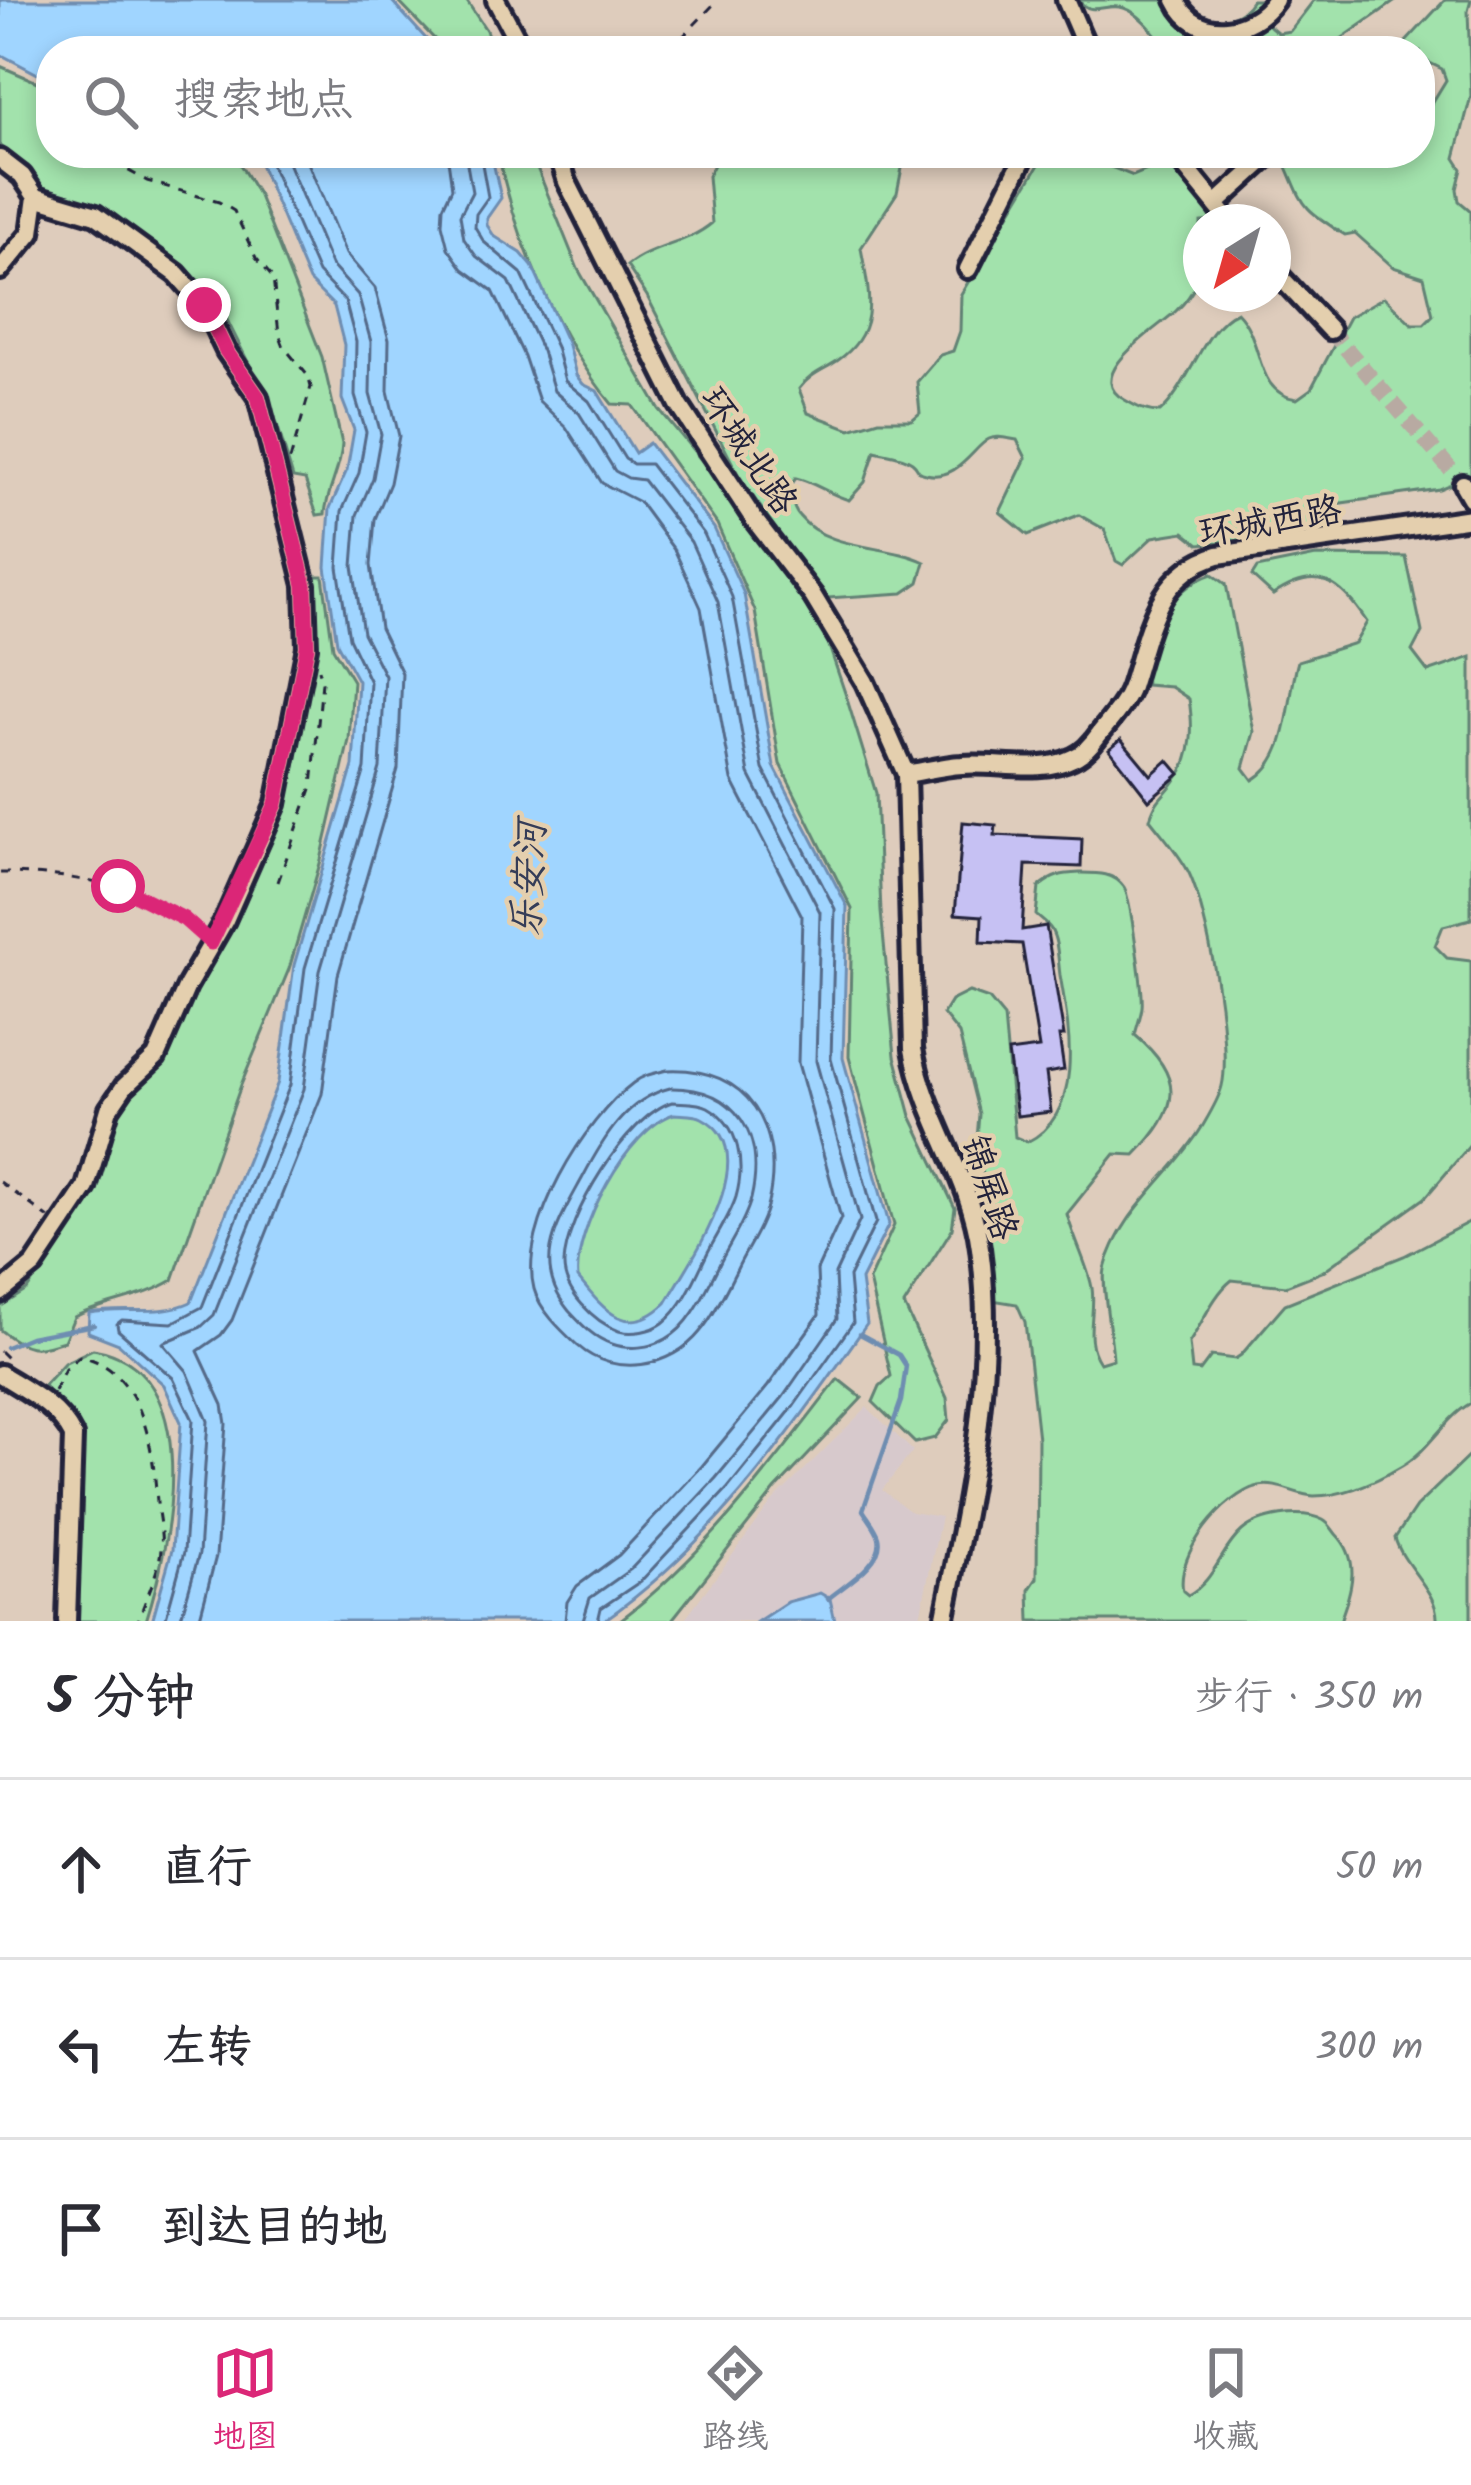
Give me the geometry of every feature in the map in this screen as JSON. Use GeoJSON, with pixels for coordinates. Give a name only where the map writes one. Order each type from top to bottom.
{"type":"FeatureCollection","features":[{"type":"Feature","properties":{"kind":"street"},"geometry":{"type":"LineString","coordinates":[[496,0],[515,36]]}},
{"type":"Feature","properties":{"kind":"street"},"geometry":{"type":"LineString","coordinates":[[1066,0],[1082,36]]}},
{"type":"Feature","properties":{"kind":"street"},"geometry":{"type":"LineString","coordinates":[[1176,0],[1180,10],[1202,25],[1231,30],[1264,17],[1275,0]]}},
{"type":"Feature","properties":{"kind":"street"},"geometry":{"type":"LineString","coordinates":[[0,159],[22,176],[36,197],[32,233],[0,270]]}},
{"type":"Feature","properties":{"kind":"street","name":"环城北路"},"geometry":{"type":"LineString","coordinates":[[563,168],[679,405],[753,518],[813,596],[865,682],[907,774]]}},
{"type":"Feature","properties":{"kind":"street"},"geometry":{"type":"LineString","coordinates":[[968,268],[1018,168]]}},
{"type":"Feature","properties":{"kind":"street"},"geometry":{"type":"LineString","coordinates":[[1186,168],[1216,204],[1256,168]]}},
{"type":"Feature","properties":{"kind":"street"},"geometry":{"type":"LineString","coordinates":[[0,1293],[34,1265],[86,1186],[109,1109],[124,1087],[156,1057],[211,943],[276,804],[307,647],[305,585],[258,397],[226,351],[204,305],[177,274],[96,214],[36,197]]}},
{"type":"Feature","properties":{"kind":"street"},"geometry":{"type":"LineString","coordinates":[[1291,288],[1330,330]]}},
{"type":"Feature","properties":{"kind":"street","name":"环城西路"},"geometry":{"type":"LineString","coordinates":[[907,774],[962,765],[1041,765],[1071,760],[1090,747],[1129,692],[1144,635],[1160,599],[1175,578],[1197,561],[1471,518]]}},
{"type":"Feature","properties":{"kind":"street","name":"锦屏路"},"geometry":{"type":"LineString","coordinates":[[907,774],[913,1049],[920,1087],[958,1174],[980,1245],[984,1346],[976,1451],[944,1621]]}},
{"type":"Feature","properties":{"kind":"street"},"geometry":{"type":"LineString","coordinates":[[7,1369],[65,1420],[73,1436],[67,1621]]}},
{"type":"Feature","properties":{"kind":"path"},"geometry":{"type":"LineString","coordinates":[[683,36],[718,0]]}},
{"type":"Feature","properties":{"kind":"path"},"geometry":{"type":"LineString","coordinates":[[124,168],[147,181],[219,202],[234,211],[256,257],[273,278],[279,334],[311,386],[299,438],[279,483]]}},
{"type":"Feature","properties":{"kind":"path"},"geometry":{"type":"LineString","coordinates":[[278,882],[317,764],[322,682],[307,647]]}},
{"type":"Feature","properties":{"kind":"path"},"geometry":{"type":"LineString","coordinates":[[0,873],[118,886],[184,919],[211,943]]}},
{"type":"Feature","properties":{"kind":"path"},"geometry":{"type":"LineString","coordinates":[[0,1182],[59,1227]]}},
{"type":"Feature","properties":{"kind":"path"},"geometry":{"type":"LineString","coordinates":[[0,1351],[7,1369]]}},
{"type":"Feature","properties":{"kind":"path"},"geometry":{"type":"LineString","coordinates":[[41,1389],[53,1392],[66,1367],[80,1356],[106,1366],[136,1400],[154,1461],[161,1550],[138,1621]]}},
{"type":"Feature","properties":{"kind":"shaded area"},"geometry":{"type":"Polygon","coordinates":[[[867,1407],[913,1451],[882,1490],[911,1512],[941,1517],[919,1621],[683,1621],[772,1502],[867,1407]]]}},
{"type":"Feature","properties":{"kind":"green space"},"geometry":{"type":"Polygon","coordinates":[[[397,0],[466,0],[488,36],[432,36],[397,0]]]}},
{"type":"Feature","properties":{"kind":"green space"},"geometry":{"type":"Polygon","coordinates":[[[1078,0],[1169,0],[1191,22],[1233,17],[1252,0],[1281,0],[1266,23],[1278,33],[1290,31],[1314,0],[1397,0],[1345,36],[1157,36],[1131,11],[1084,5],[1078,0]]]}},
{"type":"Feature","properties":{"kind":"green space"},"geometry":{"type":"Polygon","coordinates":[[[1445,0],[1471,0],[1471,96],[1455,158],[1462,169],[1459,201],[1471,211],[1471,476],[1439,489],[1321,506],[1311,514],[1321,526],[1319,533],[1199,544],[1184,532],[1153,537],[1123,565],[1116,561],[1104,529],[1079,515],[1028,535],[1000,512],[1026,458],[1017,440],[989,439],[956,469],[937,475],[920,472],[904,458],[875,451],[865,482],[849,500],[796,478],[788,489],[792,503],[799,516],[825,535],[925,562],[919,582],[903,593],[828,598],[740,478],[627,266],[712,223],[708,176],[712,168],[902,168],[897,193],[861,248],[868,310],[860,337],[799,389],[808,413],[850,429],[879,420],[912,420],[920,413],[917,382],[940,355],[953,351],[960,331],[961,294],[1037,168],[1113,168],[1133,176],[1152,168],[1172,168],[1205,204],[1183,204],[1183,303],[1117,365],[1111,378],[1113,390],[1138,407],[1160,412],[1215,330],[1237,312],[1273,387],[1297,399],[1311,389],[1349,317],[1384,297],[1412,324],[1424,324],[1433,315],[1424,277],[1393,267],[1355,233],[1345,235],[1318,217],[1300,196],[1287,168],[1435,168],[1435,98],[1446,80],[1435,66],[1435,36],[1411,36],[1445,0]]]}},
{"type":"Feature","properties":{"kind":"green space"},"geometry":{"type":"Polygon","coordinates":[[[0,66],[36,82],[36,168],[242,168],[259,196],[322,357],[342,444],[325,514],[317,515],[305,480],[293,478],[274,414],[217,300],[176,262],[109,218],[46,193],[28,166],[0,150],[0,66]]]}},
{"type":"Feature","properties":{"kind":"green space"},"geometry":{"type":"Polygon","coordinates":[[[502,168],[537,168],[578,269],[659,409],[712,473],[824,631],[876,793],[895,1056],[911,1116],[955,1208],[952,1229],[904,1305],[947,1398],[949,1420],[935,1438],[915,1443],[873,1402],[891,1376],[869,1280],[894,1225],[849,1057],[852,909],[780,764],[755,611],[717,524],[632,405],[612,404],[573,349],[527,252],[502,168]]]}},
{"type":"Feature","properties":{"kind":"green space"},"geometry":{"type":"Polygon","coordinates":[[[1316,556],[1406,557],[1422,632],[1412,651],[1428,672],[1471,657],[1471,919],[1443,926],[1435,946],[1447,958],[1471,961],[1471,1144],[1425,1198],[1322,1272],[1286,1286],[1232,1280],[1189,1343],[1192,1370],[1200,1371],[1211,1356],[1235,1359],[1241,1355],[1285,1304],[1404,1256],[1471,1221],[1471,1403],[1412,1460],[1382,1477],[1360,1487],[1314,1496],[1259,1486],[1217,1513],[1194,1544],[1183,1576],[1183,1591],[1188,1595],[1205,1582],[1234,1539],[1250,1526],[1293,1515],[1323,1520],[1344,1544],[1352,1565],[1340,1621],[1030,1621],[1029,1590],[1037,1578],[1038,1439],[1025,1322],[1017,1304],[992,1300],[985,1181],[976,1151],[979,1114],[959,1034],[943,1014],[951,1001],[969,992],[989,999],[1004,1017],[1015,1137],[1027,1142],[1046,1129],[1066,1090],[1069,1043],[1055,938],[1036,915],[1039,887],[1049,879],[1082,873],[1111,876],[1124,887],[1142,998],[1135,1035],[1163,1065],[1171,1094],[1150,1138],[1135,1155],[1115,1154],[1067,1214],[1092,1288],[1095,1354],[1100,1363],[1113,1359],[1104,1277],[1112,1249],[1134,1212],[1202,1127],[1221,1091],[1224,1067],[1216,977],[1203,915],[1188,871],[1150,819],[1187,760],[1189,699],[1171,687],[1146,685],[1148,651],[1161,619],[1183,591],[1212,574],[1226,584],[1254,732],[1244,768],[1253,780],[1275,757],[1281,743],[1298,661],[1355,643],[1367,622],[1327,582],[1303,581],[1273,595],[1252,576],[1257,568],[1316,556]]]}},
{"type":"Feature","properties":{"kind":"green space"},"geometry":{"type":"Polygon","coordinates":[[[313,576],[323,576],[333,648],[353,681],[349,740],[289,969],[241,1085],[173,1280],[74,1317],[64,1341],[24,1345],[0,1330],[0,1307],[27,1290],[83,1207],[103,1168],[112,1119],[162,1058],[233,922],[285,800],[291,737],[317,645],[313,576]]]}},
{"type":"Feature","properties":{"kind":"green space"},"geometry":{"type":"Polygon","coordinates":[[[673,1087],[874,1199],[535,1388],[566,1234],[673,1087]]]}},
{"type":"Feature","properties":{"kind":"green space"},"geometry":{"type":"Polygon","coordinates":[[[93,1349],[129,1363],[153,1389],[167,1423],[170,1507],[146,1621],[69,1621],[79,1454],[44,1385],[64,1363],[93,1349]]]}},
{"type":"Feature","properties":{"kind":"green space"},"geometry":{"type":"Polygon","coordinates":[[[838,1379],[862,1398],[775,1490],[671,1621],[619,1621],[709,1538],[838,1379]]]}},
{"type":"Feature","properties":{"kind":"green space"},"geometry":{"type":"Polygon","coordinates":[[[1471,1454],[1471,1621],[1437,1621],[1427,1590],[1395,1538],[1416,1507],[1471,1454]]]}},
{"type":"Feature","properties":{"kind":"water"},"geometry":{"type":"Polygon","coordinates":[[[0,0],[391,0],[423,36],[36,36],[36,73],[0,54],[0,0]]]}},
{"type":"Feature","properties":{"kind":"water","name":"乐安河"},"geometry":{"type":"Polygon","coordinates":[[[262,168],[494,168],[501,198],[487,225],[532,266],[568,345],[576,375],[597,391],[635,453],[649,443],[714,528],[744,594],[774,766],[847,906],[843,1058],[889,1224],[861,1280],[867,1324],[779,1445],[714,1522],[643,1591],[603,1621],[152,1621],[172,1550],[181,1422],[164,1385],[119,1344],[88,1332],[89,1313],[166,1309],[191,1302],[278,1082],[294,965],[353,766],[358,681],[337,643],[326,567],[330,508],[347,470],[354,430],[342,399],[344,345],[334,306],[309,281],[262,168]],[[674,1114],[639,1139],[607,1184],[584,1235],[578,1278],[607,1310],[628,1320],[652,1314],[666,1303],[705,1236],[726,1181],[727,1156],[720,1134],[692,1115],[674,1114]]]}},
{"type":"Feature","properties":{"kind":"water"},"geometry":{"type":"Polygon","coordinates":[[[820,1593],[830,1599],[835,1621],[758,1621],[787,1602],[820,1593]]]}},
{"type":"Feature","properties":{"kind":"building"},"geometry":{"type":"Polygon","coordinates":[[[1121,739],[1151,775],[1168,760],[1180,774],[1149,800],[1109,749],[1121,739]]]}},
{"type":"Feature","properties":{"kind":"building"},"geometry":{"type":"Polygon","coordinates":[[[963,822],[996,825],[995,835],[1082,839],[1081,867],[1026,865],[1022,930],[1046,926],[1064,1036],[1059,1036],[1064,1070],[1046,1073],[1051,1112],[1017,1116],[1008,1052],[1039,1048],[1022,944],[981,942],[982,916],[955,914],[963,822]]]}},
{"type":"Feature","properties":{"kind":"waterway"},"geometry":{"type":"LineString","coordinates":[[6,1347],[30,1337],[94,1325]]}},
{"type":"Feature","properties":{"kind":"waterway"},"geometry":{"type":"LineString","coordinates":[[828,1599],[876,1556],[878,1534],[863,1510],[901,1401],[906,1366],[899,1355],[860,1334]]}},
{"type":"Feature","properties":{"kind":"tunnel"},"geometry":{"type":"LineString","coordinates":[[1330,330],[1463,484]]}},
{"type":"Feature","properties":{"kind":"route"},"geometry":{"type":"LineString","coordinates":[[118,886],[184,919],[211,943],[276,804],[307,647],[305,585],[258,397],[226,351],[204,305]]}}]}
